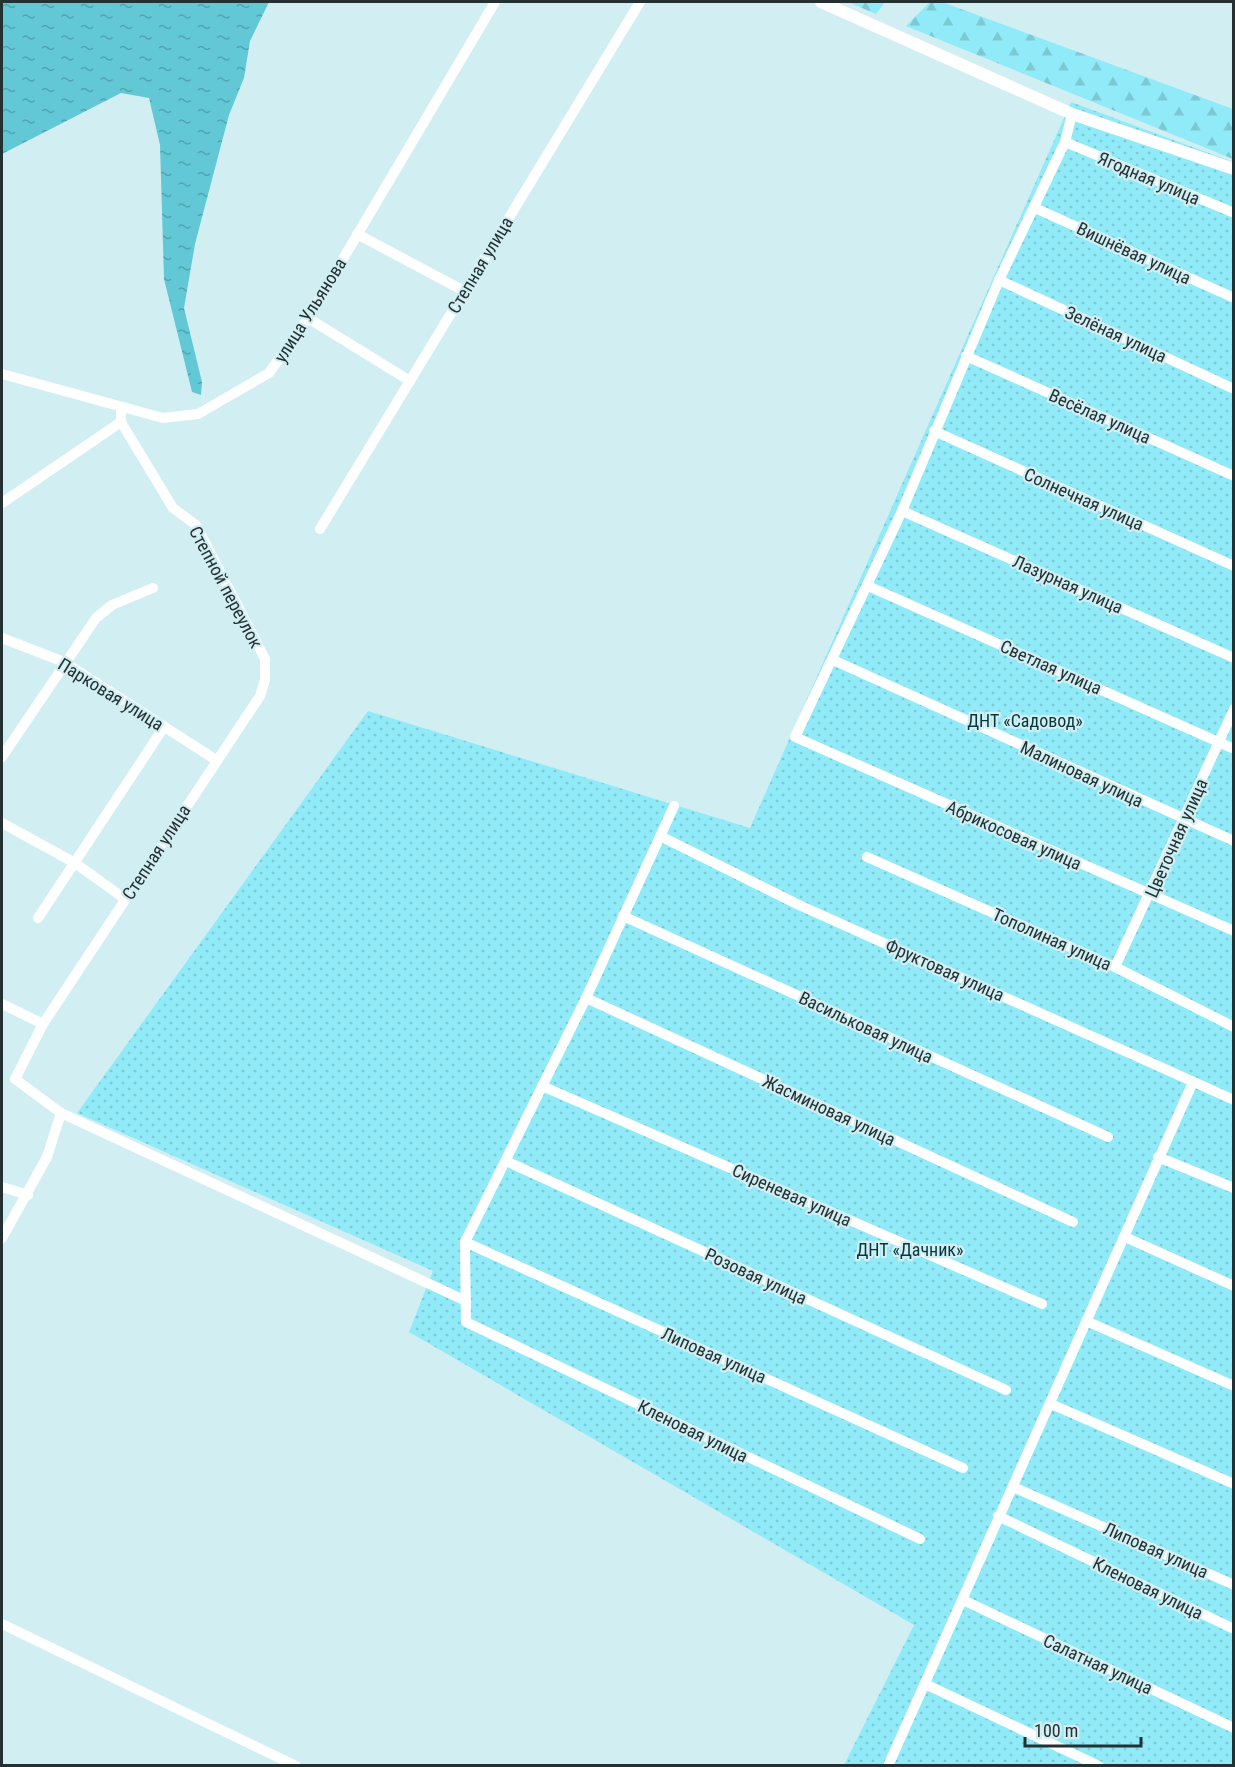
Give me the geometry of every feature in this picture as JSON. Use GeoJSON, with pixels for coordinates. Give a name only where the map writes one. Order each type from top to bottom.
{"type":"FeatureCollection","features":[{"type":"Feature","properties":{"kind":"main road"},"geometry":{"type":"LineString","coordinates":[[821,2],[1072,114],[1233,169]]}},
{"type":"Feature","properties":{"kind":"street","name":"улица Ульянова"},"geometry":{"type":"LineString","coordinates":[[2,374],[163,418],[198,414],[269,374],[308,318],[495,2]]}},
{"type":"Feature","properties":{"kind":"street","name":"Степная улица"},"geometry":{"type":"LineString","coordinates":[[320,529],[640,2]]}},
{"type":"Feature","properties":{"kind":"street"},"geometry":{"type":"LineString","coordinates":[[833,660],[902,511],[999,280],[1065,142],[1072,114]]}},
{"type":"Feature","properties":{"kind":"street","name":"Ягодная улица"},"geometry":{"type":"LineString","coordinates":[[1065,142],[1233,213]]}},
{"type":"Feature","properties":{"kind":"street","name":"Вишнёвая улица"},"geometry":{"type":"LineString","coordinates":[[1035,208],[1233,298]]}},
{"type":"Feature","properties":{"kind":"street"},"geometry":{"type":"LineString","coordinates":[[357,234],[464,291]]}},
{"type":"Feature","properties":{"kind":"street","name":"Зелёная улица"},"geometry":{"type":"LineString","coordinates":[[999,280],[1233,388]]}},
{"type":"Feature","properties":{"kind":"street"},"geometry":{"type":"LineString","coordinates":[[308,318],[410,381]]}},
{"type":"Feature","properties":{"kind":"street","name":"Весёлая улица"},"geometry":{"type":"LineString","coordinates":[[966,356],[1233,476]]}},
{"type":"Feature","properties":{"kind":"street"},"geometry":{"type":"LineString","coordinates":[[2,503],[121,422],[121,408]]}},
{"type":"Feature","properties":{"kind":"street","name":"Степной переулок"},"geometry":{"type":"LineString","coordinates":[[121,422],[173,508],[196,525],[265,659],[265,680]]}},
{"type":"Feature","properties":{"kind":"street","name":"Солнечная улица"},"geometry":{"type":"LineString","coordinates":[[934,432],[1233,567]]}},
{"type":"Feature","properties":{"kind":"street","name":"Лазурная улица"},"geometry":{"type":"LineString","coordinates":[[902,511],[1233,658]]}},
{"type":"Feature","properties":{"kind":"street","name":"Светлая улица"},"geometry":{"type":"LineString","coordinates":[[868,586],[1233,748]]}},
{"type":"Feature","properties":{"kind":"street"},"geometry":{"type":"LineString","coordinates":[[2,757],[64,662],[96,618],[112,605],[153,588]]}},
{"type":"Feature","properties":{"kind":"street","name":"Парковая улица"},"geometry":{"type":"LineString","coordinates":[[2,638],[64,662],[216,760]]}},
{"type":"Feature","properties":{"kind":"street","name":"Абрикосовая улица"},"geometry":{"type":"LineString","coordinates":[[833,660],[795,737],[1233,931]]}},
{"type":"Feature","properties":{"kind":"street","name":"Малиновая улица"},"geometry":{"type":"LineString","coordinates":[[833,660],[1233,842]]}},
{"type":"Feature","properties":{"kind":"street","name":"Степная улица"},"geometry":{"type":"LineString","coordinates":[[61,1113],[15,1079],[43,1024],[260,696],[265,680]]}},
{"type":"Feature","properties":{"kind":"street","name":"Цветочная улица"},"geometry":{"type":"LineString","coordinates":[[1116,966],[1150,896],[1233,709]]}},
{"type":"Feature","properties":{"kind":"street"},"geometry":{"type":"LineString","coordinates":[[38,918],[164,727]]}},
{"type":"Feature","properties":{"kind":"street"},"geometry":{"type":"LineString","coordinates":[[2,1238],[28,1195],[47,1157],[61,1113],[466,1301],[465,1242],[585,998],[674,806]]}},
{"type":"Feature","properties":{"kind":"street"},"geometry":{"type":"LineString","coordinates":[[2,823],[75,864],[125,899]]}},
{"type":"Feature","properties":{"kind":"street","name":"Фруктовая улица"},"geometry":{"type":"LineString","coordinates":[[660,836],[799,905],[1233,1100]]}},
{"type":"Feature","properties":{"kind":"street","name":"Тополиная улица"},"geometry":{"type":"LineString","coordinates":[[867,857],[1116,966],[1233,1027]]}},
{"type":"Feature","properties":{"kind":"street","name":"Васильковая улица"},"geometry":{"type":"LineString","coordinates":[[623,916],[1108,1137]]}},
{"type":"Feature","properties":{"kind":"street","name":"Жасминовая улица"},"geometry":{"type":"LineString","coordinates":[[585,998],[1073,1222]]}},
{"type":"Feature","properties":{"kind":"street"},"geometry":{"type":"LineString","coordinates":[[2,1004],[43,1024]]}},
{"type":"Feature","properties":{"kind":"street"},"geometry":{"type":"LineString","coordinates":[[888,1766],[1193,1082]]}},
{"type":"Feature","properties":{"kind":"street","name":"Сиреневая улица"},"geometry":{"type":"LineString","coordinates":[[542,1086],[1042,1304]]}},
{"type":"Feature","properties":{"kind":"street"},"geometry":{"type":"LineString","coordinates":[[1158,1157],[1233,1188]]}},
{"type":"Feature","properties":{"kind":"street","name":"Розовая улица"},"geometry":{"type":"LineString","coordinates":[[506,1161],[1006,1390]]}},
{"type":"Feature","properties":{"kind":"street"},"geometry":{"type":"LineString","coordinates":[[2,1187],[28,1195]]}},
{"type":"Feature","properties":{"kind":"street"},"geometry":{"type":"LineString","coordinates":[[1125,1237],[1233,1286]]}},
{"type":"Feature","properties":{"kind":"street","name":"Липовая улица"},"geometry":{"type":"LineString","coordinates":[[465,1242],[963,1468]]}},
{"type":"Feature","properties":{"kind":"street","name":"Кленовая улица"},"geometry":{"type":"LineString","coordinates":[[466,1301],[466,1322],[920,1539]]}},
{"type":"Feature","properties":{"kind":"street"},"geometry":{"type":"LineString","coordinates":[[1086,1321],[1233,1386]]}},
{"type":"Feature","properties":{"kind":"street"},"geometry":{"type":"LineString","coordinates":[[1051,1404],[1233,1484]]}},
{"type":"Feature","properties":{"kind":"street","name":"Липовая улица"},"geometry":{"type":"LineString","coordinates":[[1013,1486],[1233,1585]]}},
{"type":"Feature","properties":{"kind":"street","name":"Кленовая улица"},"geometry":{"type":"LineString","coordinates":[[998,1516],[1233,1629]]}},
{"type":"Feature","properties":{"kind":"street","name":"Салатная улица"},"geometry":{"type":"LineString","coordinates":[[963,1600],[1233,1728]]}},
{"type":"Feature","properties":{"kind":"street"},"geometry":{"type":"LineString","coordinates":[[2,1624],[296,1766]]}},
{"type":"Feature","properties":{"kind":"street"},"geometry":{"type":"LineString","coordinates":[[925,1684],[1099,1766]]}},
{"type":"Feature","properties":{"kind":"green space"},"geometry":{"type":"Polygon","coordinates":[[[848,2],[885,2],[876,14],[848,2]]]}},
{"type":"Feature","properties":{"kind":"green space"},"geometry":{"type":"Polygon","coordinates":[[[930,2],[942,2],[1233,109],[1233,159],[906,26],[930,2]]]}},
{"type":"Feature","properties":{"kind":"green space","name":"ДНТ «Дачник»"},"geometry":{"type":"Polygon","coordinates":[[[1071,102],[1233,162],[1233,1765],[844,1765],[914,1625],[409,1332],[433,1271],[77,1113],[368,711],[750,828],[1071,102]]]}},
{"type":"Feature","properties":{"kind":"water"},"geometry":{"type":"Polygon","coordinates":[[[2,2],[269,2],[250,41],[244,78],[229,115],[195,244],[184,308],[202,382],[201,395],[192,392],[164,279],[160,145],[149,98],[121,93],[2,154],[2,2]]]}},
{"type":"Feature","properties":{"kind":"park label","name":"ДНТ «Садовод»"},"geometry":{"type":"Point","coordinates":[1025,720]}}]}
